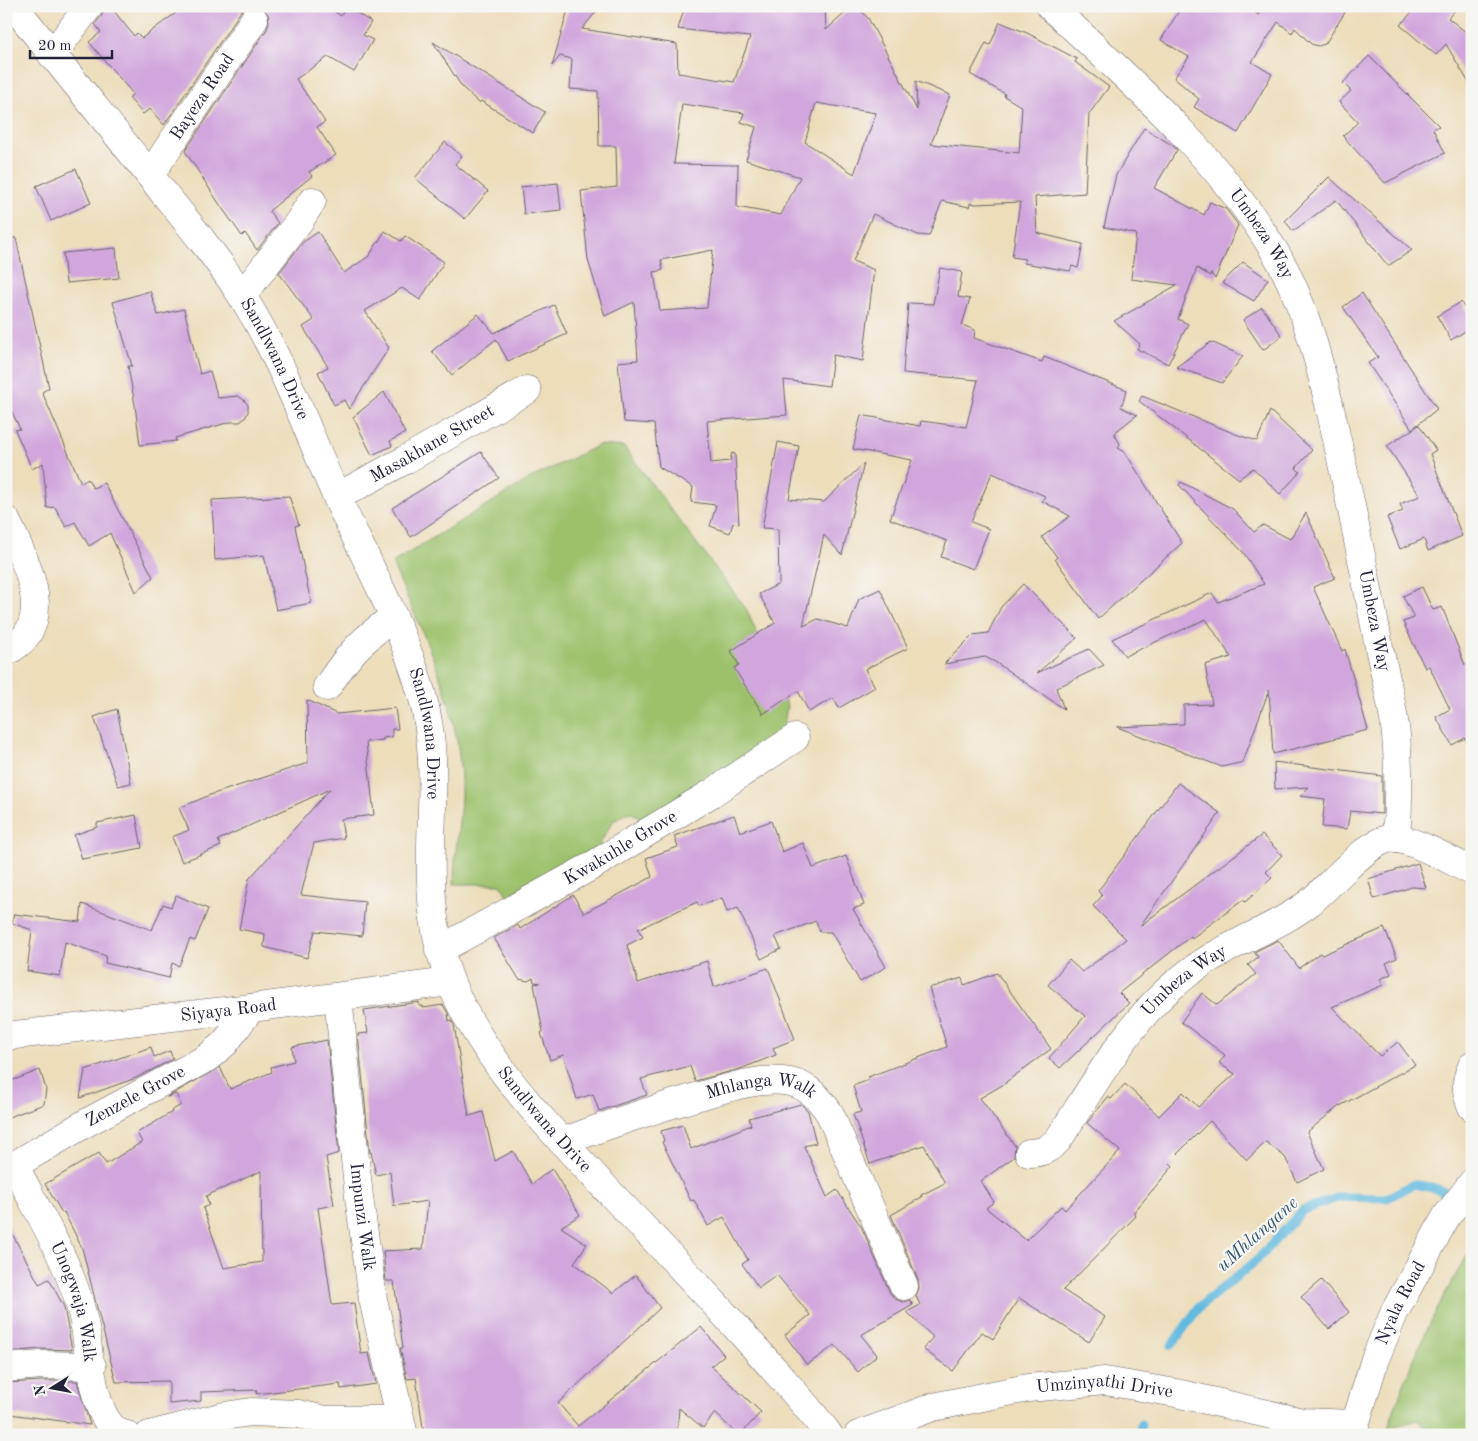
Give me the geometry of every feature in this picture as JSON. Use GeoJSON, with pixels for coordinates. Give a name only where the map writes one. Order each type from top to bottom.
{"type":"FeatureCollection","features":[{"type":"Feature","properties":{"kind":"street","name":"Sandlwana Drive"},"geometry":{"type":"LineString","coordinates":[[14,6],[194,230],[242,296],[299,408],[337,497],[393,618],[410,658],[419,686],[431,734],[434,789],[431,882],[439,950],[449,982],[482,1042],[523,1096],[562,1142],[717,1305],[813,1413],[829,1435]]}},
{"type":"Feature","properties":{"kind":"street"},"geometry":{"type":"LineString","coordinates":[[52,55],[89,6]]}},
{"type":"Feature","properties":{"kind":"street","name":"Umbeza Way"},"geometry":{"type":"LineString","coordinates":[[1029,1153],[1043,1152],[1051,1148],[1058,1140],[1121,1045],[1147,1010],[1176,983],[1221,951],[1287,917],[1306,905],[1373,846],[1389,839],[1396,839],[1399,804],[1396,733],[1348,488],[1328,399],[1311,336],[1293,287],[1277,254],[1254,220],[1199,150],[1162,112],[1050,6]]}},
{"type":"Feature","properties":{"kind":"street","name":"Bayeza Road"},"geometry":{"type":"LineString","coordinates":[[150,175],[254,20]]}},
{"type":"Feature","properties":{"kind":"street"},"geometry":{"type":"LineString","coordinates":[[242,296],[300,220],[312,201]]}},
{"type":"Feature","properties":{"kind":"street","name":"Masakhane Street"},"geometry":{"type":"LineString","coordinates":[[337,497],[527,390]]}},
{"type":"Feature","properties":{"kind":"street"},"geometry":{"type":"LineString","coordinates":[[6,520],[29,571],[35,596],[32,623],[27,635],[14,648],[6,652]]}},
{"type":"Feature","properties":{"kind":"street"},"geometry":{"type":"LineString","coordinates":[[327,687],[356,646],[393,618]]}},
{"type":"Feature","properties":{"kind":"street","name":"Kwakuhle Grove"},"geometry":{"type":"LineString","coordinates":[[439,950],[590,868],[712,793],[795,738]]}},
{"type":"Feature","properties":{"kind":"street"},"geometry":{"type":"LineString","coordinates":[[1396,839],[1418,845],[1472,871]]}},
{"type":"Feature","properties":{"kind":"street","name":"Siyaya Road"},"geometry":{"type":"LineString","coordinates":[[6,1036],[251,1008],[449,982]]}},
{"type":"Feature","properties":{"kind":"street","name":"Impunzi Walk"},"geometry":{"type":"LineString","coordinates":[[338,997],[359,1197],[373,1299],[402,1427]]}},
{"type":"Feature","properties":{"kind":"street","name":"Zenzele Grove"},"geometry":{"type":"LineString","coordinates":[[11,1168],[79,1127],[207,1058],[225,1044],[251,1008]]}},
{"type":"Feature","properties":{"kind":"street"},"geometry":{"type":"LineString","coordinates":[[1472,1066],[1467,1076],[1466,1087],[1472,1106]]}},
{"type":"Feature","properties":{"kind":"street","name":"Mhlanga Walk"},"geometry":{"type":"LineString","coordinates":[[562,1142],[650,1110],[740,1085],[769,1081],[801,1085],[821,1101],[830,1114],[904,1286]]}},
{"type":"Feature","properties":{"kind":"street","name":"Unogwaja Walk"},"geometry":{"type":"LineString","coordinates":[[11,1168],[70,1276],[85,1325],[96,1392],[105,1420],[120,1434],[127,1435]]}},
{"type":"Feature","properties":{"kind":"street","name":"Nyala Road"},"geometry":{"type":"LineString","coordinates":[[1353,1430],[1375,1359],[1395,1311],[1446,1217],[1472,1183]]}},
{"type":"Feature","properties":{"kind":"street"},"geometry":{"type":"LineString","coordinates":[[6,1368],[41,1365],[92,1366]]}},
{"type":"Feature","properties":{"kind":"street","name":"Umzinyathi Drive"},"geometry":{"type":"LineString","coordinates":[[858,1435],[933,1407],[1028,1388],[1104,1381],[1151,1388],[1302,1422],[1353,1430]]}},
{"type":"Feature","properties":{"kind":"street"},"geometry":{"type":"LineString","coordinates":[[149,1435],[224,1416],[251,1412],[291,1413],[323,1427],[402,1427]]}},
{"type":"Feature","properties":{"kind":"green space"},"geometry":{"type":"Polygon","coordinates":[[[599,445],[624,447],[747,610],[787,706],[783,733],[646,820],[630,812],[612,822],[596,851],[509,900],[501,884],[454,884],[461,782],[454,724],[427,643],[392,563],[531,478],[599,445]]]}},
{"type":"Feature","properties":{"kind":"green space"},"geometry":{"type":"Polygon","coordinates":[[[1472,1248],[1472,1435],[1431,1435],[1418,1420],[1388,1428],[1424,1335],[1446,1292],[1472,1248]]]}},
{"type":"Feature","properties":{"kind":"building"},"geometry":{"type":"Polygon","coordinates":[[[104,6],[110,6],[134,36],[137,33],[142,38],[185,6],[247,6],[241,11],[164,125],[150,109],[143,114],[129,98],[133,94],[89,42],[101,32],[95,24],[102,15],[104,6]]]}},
{"type":"Feature","properties":{"kind":"building"},"geometry":{"type":"Polygon","coordinates":[[[261,6],[327,6],[341,16],[346,6],[371,22],[363,35],[373,40],[354,72],[328,57],[296,79],[325,122],[317,127],[336,155],[309,172],[312,176],[269,211],[278,223],[257,250],[245,233],[242,236],[185,151],[267,29],[269,22],[268,14],[261,6]]]}},
{"type":"Feature","properties":{"kind":"building"},"geometry":{"type":"Polygon","coordinates":[[[569,6],[601,6],[582,29],[677,44],[678,73],[734,82],[750,37],[678,29],[685,6],[825,6],[826,30],[853,6],[857,6],[868,18],[917,110],[916,81],[950,95],[931,144],[1019,153],[1022,107],[1004,96],[1005,94],[970,74],[986,43],[990,45],[1000,22],[1027,33],[1077,59],[1075,62],[1109,87],[1089,114],[1085,193],[1035,197],[1037,233],[1083,244],[1078,268],[1072,266],[1070,271],[1024,263],[1025,259],[1012,257],[1020,202],[970,203],[969,207],[942,201],[929,236],[918,235],[873,214],[853,261],[874,270],[863,361],[833,355],[829,386],[784,380],[787,415],[707,421],[711,463],[730,461],[732,453],[735,454],[739,524],[733,523],[730,533],[710,526],[716,505],[691,502],[693,487],[659,467],[654,424],[624,422],[618,362],[638,360],[634,302],[605,316],[588,260],[581,191],[617,187],[616,146],[599,146],[598,91],[570,89],[572,59],[560,56],[552,66],[569,6]],[[816,103],[805,142],[854,174],[876,113],[816,103]],[[682,104],[674,164],[738,165],[737,207],[781,215],[800,177],[746,160],[756,127],[741,122],[744,113],[682,104]],[[713,250],[661,260],[663,270],[654,272],[660,311],[707,308],[713,250]]]}},
{"type":"Feature","properties":{"kind":"building"},"geometry":{"type":"Polygon","coordinates":[[[1182,6],[1246,6],[1258,15],[1261,10],[1257,6],[1349,6],[1325,44],[1318,46],[1311,44],[1295,28],[1292,33],[1278,22],[1252,62],[1272,74],[1238,133],[1194,107],[1199,99],[1174,78],[1189,57],[1161,40],[1182,6]]]}},
{"type":"Feature","properties":{"kind":"building"},"geometry":{"type":"Polygon","coordinates":[[[1418,6],[1459,6],[1448,18],[1472,37],[1472,88],[1446,44],[1436,55],[1400,25],[1418,6]]]}},
{"type":"Feature","properties":{"kind":"building"},"geometry":{"type":"Polygon","coordinates":[[[433,42],[545,112],[533,133],[481,101],[479,103],[462,87],[433,42]]]}},
{"type":"Feature","properties":{"kind":"building"},"geometry":{"type":"Polygon","coordinates":[[[1369,56],[1439,126],[1433,129],[1445,153],[1385,183],[1343,136],[1358,122],[1339,102],[1351,91],[1343,83],[1369,56]]]}},
{"type":"Feature","properties":{"kind":"building"},"geometry":{"type":"Polygon","coordinates":[[[1144,128],[1177,150],[1154,188],[1204,215],[1210,202],[1226,209],[1238,225],[1215,279],[1211,273],[1210,276],[1197,268],[1178,319],[1188,324],[1168,364],[1137,349],[1140,344],[1114,321],[1177,285],[1131,279],[1136,234],[1104,227],[1116,175],[1144,128]]]}},
{"type":"Feature","properties":{"kind":"building"},"geometry":{"type":"Polygon","coordinates":[[[445,142],[462,156],[455,164],[488,191],[465,219],[415,178],[445,142]]]}},
{"type":"Feature","properties":{"kind":"building"},"geometry":{"type":"Polygon","coordinates":[[[76,169],[91,203],[51,221],[36,186],[76,169]]]}},
{"type":"Feature","properties":{"kind":"building"},"geometry":{"type":"Polygon","coordinates":[[[1329,177],[1412,250],[1388,266],[1336,200],[1293,231],[1285,221],[1329,177]]]}},
{"type":"Feature","properties":{"kind":"building"},"geometry":{"type":"Polygon","coordinates":[[[558,183],[561,210],[524,214],[521,187],[558,183]]]}},
{"type":"Feature","properties":{"kind":"building"},"geometry":{"type":"Polygon","coordinates":[[[385,231],[401,241],[405,236],[444,262],[420,300],[402,288],[365,311],[389,348],[349,409],[344,400],[334,405],[318,372],[328,367],[303,327],[314,320],[279,273],[303,242],[318,232],[344,273],[369,256],[385,231]]]}},
{"type":"Feature","properties":{"kind":"building"},"geometry":{"type":"Polygon","coordinates":[[[16,238],[49,388],[42,392],[81,483],[88,479],[93,488],[104,483],[153,577],[136,592],[110,533],[89,546],[75,522],[66,527],[55,507],[47,508],[43,463],[32,469],[15,430],[20,429],[6,399],[6,239],[16,238]]]}},
{"type":"Feature","properties":{"kind":"building"},"geometry":{"type":"Polygon","coordinates":[[[116,248],[119,278],[66,283],[63,253],[116,248]]]}},
{"type":"Feature","properties":{"kind":"building"},"geometry":{"type":"Polygon","coordinates":[[[1243,262],[1268,279],[1254,301],[1222,283],[1243,262]]]}},
{"type":"Feature","properties":{"kind":"building"},"geometry":{"type":"Polygon","coordinates":[[[940,268],[962,272],[958,297],[970,299],[962,325],[975,330],[974,338],[1042,362],[1044,357],[1127,390],[1121,407],[1137,415],[1114,433],[1120,444],[1118,448],[1125,452],[1182,543],[1098,619],[1055,559],[1057,557],[1042,537],[1070,516],[1042,501],[1045,496],[992,473],[971,522],[989,529],[973,569],[941,557],[947,541],[890,519],[912,460],[853,449],[861,415],[920,426],[921,421],[966,427],[978,380],[903,373],[908,303],[933,304],[940,268]]]}},
{"type":"Feature","properties":{"kind":"building"},"geometry":{"type":"Polygon","coordinates":[[[150,291],[158,315],[184,309],[200,374],[210,371],[218,398],[238,396],[248,405],[248,412],[240,422],[230,422],[175,438],[176,441],[140,445],[128,366],[132,366],[113,302],[150,291]]]}},
{"type":"Feature","properties":{"kind":"building"},"geometry":{"type":"Polygon","coordinates":[[[1362,293],[1437,409],[1412,429],[1368,363],[1378,357],[1343,307],[1362,293]]]}},
{"type":"Feature","properties":{"kind":"building"},"geometry":{"type":"Polygon","coordinates":[[[1461,302],[1472,320],[1472,327],[1451,340],[1437,316],[1461,302]]]}},
{"type":"Feature","properties":{"kind":"building"},"geometry":{"type":"Polygon","coordinates":[[[554,305],[567,334],[508,361],[496,339],[452,375],[432,351],[478,314],[494,333],[554,305]]]}},
{"type":"Feature","properties":{"kind":"building"},"geometry":{"type":"Polygon","coordinates":[[[1262,307],[1282,336],[1263,350],[1243,320],[1262,307]]]}},
{"type":"Feature","properties":{"kind":"building"},"geometry":{"type":"Polygon","coordinates":[[[1211,342],[1243,356],[1222,383],[1176,367],[1211,342]]]}},
{"type":"Feature","properties":{"kind":"building"},"geometry":{"type":"Polygon","coordinates":[[[384,392],[405,433],[390,441],[392,446],[372,455],[353,417],[384,392]]]}},
{"type":"Feature","properties":{"kind":"building"},"geometry":{"type":"Polygon","coordinates":[[[1142,396],[1257,441],[1270,411],[1312,450],[1296,468],[1300,472],[1280,494],[1253,468],[1239,479],[1139,401],[1142,396]]]}},
{"type":"Feature","properties":{"kind":"building"},"geometry":{"type":"Polygon","coordinates":[[[1419,425],[1436,450],[1430,454],[1462,536],[1428,551],[1424,539],[1400,549],[1387,517],[1403,511],[1400,504],[1420,496],[1387,446],[1419,425]]]}},
{"type":"Feature","properties":{"kind":"building"},"geometry":{"type":"Polygon","coordinates":[[[778,442],[799,446],[789,499],[824,502],[864,463],[842,555],[824,535],[803,626],[818,619],[848,628],[859,599],[880,589],[908,648],[865,669],[875,687],[839,708],[833,698],[809,712],[798,691],[763,714],[734,668],[739,665],[731,651],[775,623],[759,594],[779,584],[778,529],[762,528],[778,442]]]}},
{"type":"Feature","properties":{"kind":"building"},"geometry":{"type":"Polygon","coordinates":[[[481,452],[499,478],[411,537],[392,508],[481,452]]]}},
{"type":"Feature","properties":{"kind":"building"},"geometry":{"type":"Polygon","coordinates":[[[1181,482],[1233,509],[1254,532],[1263,525],[1290,539],[1306,513],[1335,578],[1313,587],[1342,651],[1345,649],[1368,730],[1273,754],[1269,690],[1243,762],[1222,767],[1117,727],[1184,724],[1184,705],[1212,704],[1205,665],[1231,657],[1206,619],[1125,656],[1112,639],[1212,593],[1218,602],[1264,584],[1243,552],[1179,485],[1181,482]]]}},
{"type":"Feature","properties":{"kind":"building"},"geometry":{"type":"Polygon","coordinates":[[[289,496],[299,525],[295,526],[311,603],[276,610],[264,555],[215,560],[212,500],[289,496]]]}},
{"type":"Feature","properties":{"kind":"building"},"geometry":{"type":"Polygon","coordinates":[[[1023,584],[1077,638],[1037,673],[1089,649],[1104,665],[1056,688],[1064,709],[985,657],[944,664],[973,635],[988,633],[1001,607],[1023,584]]]}},
{"type":"Feature","properties":{"kind":"building"},"geometry":{"type":"Polygon","coordinates":[[[1422,587],[1433,610],[1442,607],[1465,665],[1472,662],[1472,753],[1465,738],[1452,745],[1436,717],[1450,709],[1429,666],[1425,668],[1403,622],[1414,618],[1403,596],[1422,587]]]}},
{"type":"Feature","properties":{"kind":"building"},"geometry":{"type":"Polygon","coordinates":[[[307,700],[337,714],[395,708],[398,729],[392,729],[392,737],[366,742],[374,815],[341,819],[344,838],[314,843],[301,895],[365,902],[362,936],[315,931],[307,958],[264,947],[265,934],[239,929],[249,879],[330,789],[218,840],[221,846],[182,862],[172,837],[189,830],[179,808],[210,795],[308,763],[307,700]]]}},
{"type":"Feature","properties":{"kind":"building"},"geometry":{"type":"Polygon","coordinates":[[[117,709],[131,783],[118,786],[94,717],[117,709]]]}},
{"type":"Feature","properties":{"kind":"building"},"geometry":{"type":"Polygon","coordinates":[[[1274,762],[1382,776],[1382,814],[1350,811],[1347,829],[1322,827],[1325,799],[1300,796],[1309,787],[1275,789],[1274,762]]]}},
{"type":"Feature","properties":{"kind":"building"},"geometry":{"type":"Polygon","coordinates":[[[1178,783],[1220,813],[1140,926],[1262,835],[1282,855],[1266,872],[1272,878],[1245,902],[1243,900],[1192,938],[1191,936],[1119,993],[1129,1003],[1060,1068],[1049,1058],[1085,1016],[1048,985],[1069,960],[1082,972],[1126,939],[1093,906],[1102,896],[1098,891],[1178,783]]]}},
{"type":"Feature","properties":{"kind":"building"},"geometry":{"type":"Polygon","coordinates":[[[136,815],[142,848],[82,859],[74,835],[97,827],[97,823],[136,815]]]}},
{"type":"Feature","properties":{"kind":"building"},"geometry":{"type":"Polygon","coordinates":[[[734,815],[740,832],[771,821],[782,852],[803,843],[813,868],[846,856],[864,905],[853,909],[886,967],[860,982],[831,932],[820,932],[816,921],[775,936],[781,949],[761,959],[738,908],[727,912],[722,898],[699,906],[697,902],[638,929],[643,937],[627,945],[638,983],[707,961],[714,987],[768,968],[795,1039],[773,1048],[776,1055],[740,1069],[695,1081],[690,1066],[641,1079],[647,1095],[599,1111],[593,1094],[577,1099],[563,1055],[550,1060],[541,1033],[543,1032],[534,984],[540,983],[534,982],[533,978],[528,981],[519,979],[494,938],[518,925],[520,929],[573,895],[584,913],[652,877],[646,858],[678,847],[674,836],[734,815]]]}},
{"type":"Feature","properties":{"kind":"building"},"geometry":{"type":"Polygon","coordinates":[[[1418,863],[1426,888],[1412,887],[1374,899],[1368,879],[1418,863]]]}},
{"type":"Feature","properties":{"kind":"building"},"geometry":{"type":"Polygon","coordinates":[[[176,895],[208,909],[195,941],[190,939],[179,966],[172,963],[169,978],[105,963],[106,956],[65,942],[60,976],[27,971],[32,930],[12,923],[14,914],[80,922],[82,904],[152,930],[163,904],[171,907],[176,895]]]}},
{"type":"Feature","properties":{"kind":"building"},"geometry":{"type":"Polygon","coordinates":[[[1384,928],[1397,958],[1386,963],[1391,974],[1380,979],[1383,985],[1332,1007],[1380,1056],[1398,1042],[1415,1065],[1338,1107],[1307,1132],[1324,1169],[1297,1182],[1285,1157],[1266,1142],[1247,1160],[1210,1121],[1169,1162],[1173,1166],[1133,1213],[1136,1216],[1063,1290],[1105,1317],[1089,1342],[1019,1298],[993,1339],[982,1332],[953,1371],[923,1349],[933,1337],[907,1312],[920,1305],[916,1296],[919,1288],[918,1280],[891,1215],[922,1197],[921,1195],[945,1183],[924,1145],[870,1164],[853,1114],[861,1112],[853,1086],[869,1080],[868,1077],[947,1047],[929,988],[962,978],[964,985],[997,973],[1051,1049],[1006,1083],[980,1098],[1015,1146],[1014,1157],[981,1181],[994,1202],[986,1208],[1026,1240],[1061,1206],[1065,1210],[1120,1151],[1087,1123],[1108,1097],[1111,1099],[1125,1084],[1159,1116],[1183,1092],[1198,1107],[1235,1074],[1219,1063],[1225,1055],[1181,1022],[1202,993],[1217,1005],[1256,974],[1248,965],[1258,957],[1254,952],[1278,940],[1299,968],[1320,953],[1322,955],[1384,928]]]}},
{"type":"Feature","properties":{"kind":"building"},"geometry":{"type":"Polygon","coordinates":[[[419,1002],[419,1006],[423,1006],[423,1008],[443,1005],[448,1013],[449,1021],[451,1020],[454,1025],[469,1116],[483,1112],[495,1161],[513,1151],[532,1184],[552,1169],[580,1215],[561,1227],[587,1244],[574,1263],[613,1293],[636,1275],[660,1308],[558,1403],[578,1426],[701,1327],[724,1355],[711,1366],[761,1412],[740,1435],[715,1413],[703,1428],[679,1408],[677,1435],[424,1435],[416,1378],[407,1379],[400,1348],[403,1348],[394,1281],[386,1281],[383,1251],[423,1249],[428,1201],[394,1206],[390,1172],[376,1175],[370,1153],[358,1034],[368,1033],[364,1010],[419,1002]]]}},
{"type":"Feature","properties":{"kind":"building"},"geometry":{"type":"Polygon","coordinates":[[[327,1040],[339,1153],[326,1157],[334,1205],[318,1208],[332,1305],[354,1303],[361,1354],[369,1353],[376,1384],[341,1389],[340,1384],[256,1394],[257,1390],[201,1392],[201,1401],[169,1404],[169,1381],[116,1382],[82,1248],[64,1212],[62,1213],[45,1184],[99,1153],[106,1164],[142,1142],[137,1133],[181,1105],[176,1094],[167,1097],[220,1067],[230,1089],[272,1072],[271,1067],[294,1061],[292,1047],[327,1040]],[[261,1171],[206,1196],[209,1205],[203,1208],[224,1268],[262,1262],[261,1171]]]}},
{"type":"Feature","properties":{"kind":"building"},"geometry":{"type":"Polygon","coordinates":[[[151,1047],[154,1057],[170,1051],[173,1059],[136,1078],[80,1098],[85,1070],[151,1047]]]}},
{"type":"Feature","properties":{"kind":"building"},"geometry":{"type":"Polygon","coordinates":[[[40,1070],[46,1089],[44,1104],[6,1118],[6,1083],[40,1070]]]}},
{"type":"Feature","properties":{"kind":"building"},"geometry":{"type":"Polygon","coordinates":[[[801,1104],[808,1111],[816,1143],[804,1146],[827,1197],[837,1190],[862,1228],[890,1293],[895,1299],[903,1302],[910,1300],[913,1305],[861,1335],[877,1355],[858,1372],[835,1345],[807,1365],[785,1335],[810,1315],[777,1275],[759,1288],[742,1264],[748,1260],[724,1217],[708,1226],[694,1200],[691,1201],[662,1142],[664,1141],[661,1131],[683,1125],[691,1149],[751,1125],[749,1118],[801,1104]]]}},
{"type":"Feature","properties":{"kind":"building"},"geometry":{"type":"Polygon","coordinates":[[[6,1222],[39,1284],[49,1279],[64,1307],[72,1350],[40,1349],[6,1352],[6,1222]]]}},
{"type":"Feature","properties":{"kind":"building"},"geometry":{"type":"Polygon","coordinates":[[[1321,1280],[1349,1312],[1329,1329],[1301,1297],[1321,1280]]]}},
{"type":"Feature","properties":{"kind":"building"},"geometry":{"type":"Polygon","coordinates":[[[77,1381],[90,1425],[10,1414],[6,1383],[77,1381]]]}},
{"type":"Feature","properties":{"kind":"waterway","name":"uMhlangane"},"geometry":{"type":"LineString","coordinates":[[1172,1345],[1199,1307],[1257,1260],[1303,1210],[1340,1197],[1387,1198],[1414,1184],[1438,1189],[1472,1207]]}},
{"type":"Feature","properties":{"kind":"waterway","name":"uMhlangane"},"geometry":{"type":"LineString","coordinates":[[1139,1435],[1141,1424]]}}]}
